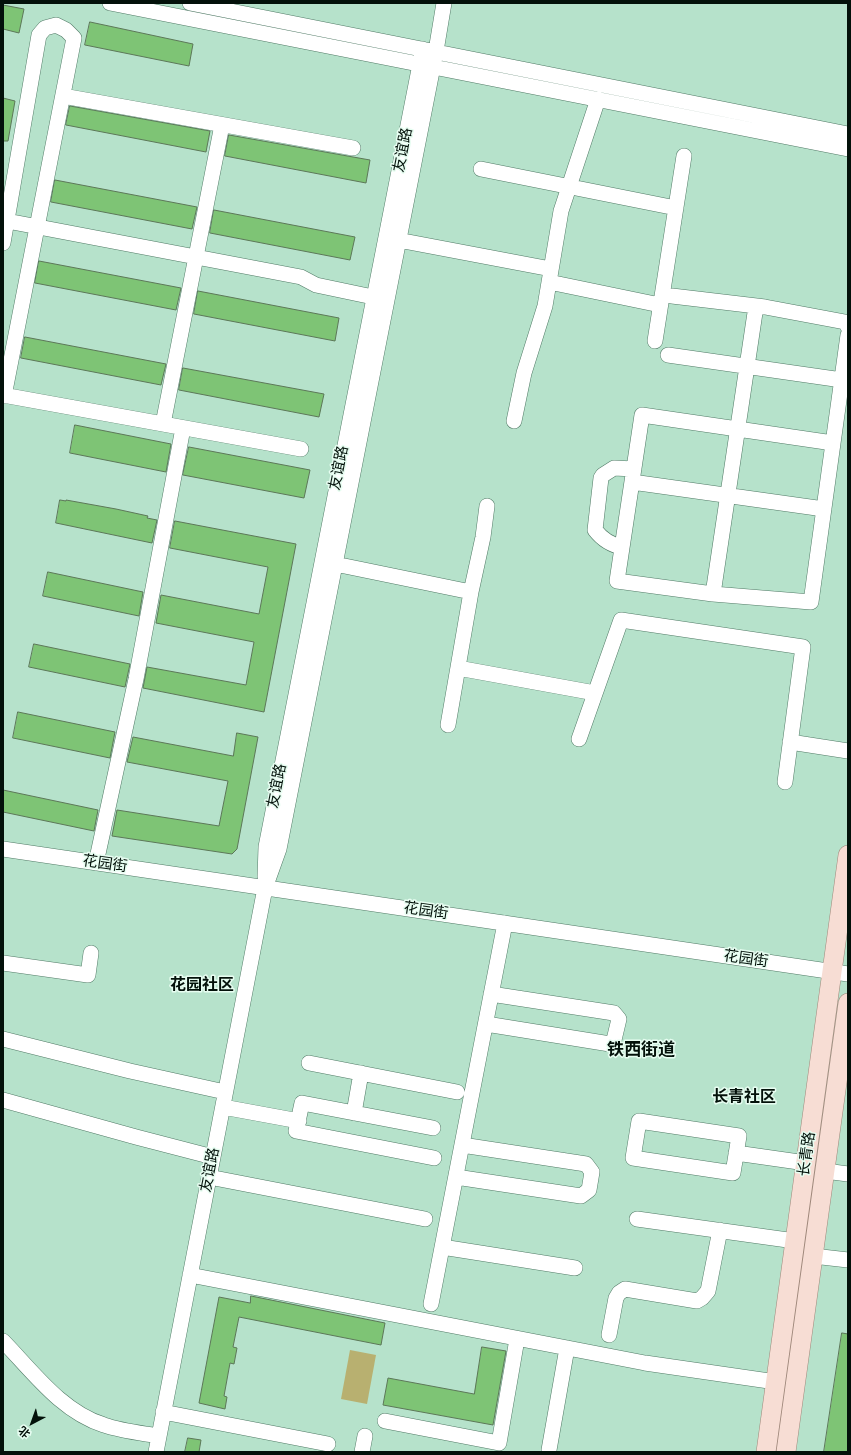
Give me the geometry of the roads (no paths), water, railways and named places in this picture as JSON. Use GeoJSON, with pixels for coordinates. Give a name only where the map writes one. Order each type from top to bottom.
{"type":"FeatureCollection","features":[{"type":"Feature","properties":{"kind":"main road","name":"长青路"},"geometry":{"type":"LineString","coordinates":[[766,1452],[806,1163],[840,972],[848,856]]}},
{"type":"Feature","properties":{"kind":"main road","name":"长青路"},"geometry":{"type":"LineString","coordinates":[[786,1452],[848,1003]]}},
{"type":"Feature","properties":{"kind":"street"},"geometry":{"type":"LineString","coordinates":[[110,3],[848,149]]}},
{"type":"Feature","properties":{"kind":"street"},"geometry":{"type":"LineString","coordinates":[[190,3],[848,134]]}},
{"type":"Feature","properties":{"kind":"street","name":"友谊路"},"geometry":{"type":"LineString","coordinates":[[265,888],[266,847],[373,297],[426,65],[444,3]]}},
{"type":"Feature","properties":{"kind":"street"},"geometry":{"type":"LineString","coordinates":[[3,243],[39,35],[45,28],[56,25],[66,30],[74,38],[3,396],[301,450]]}},
{"type":"Feature","properties":{"kind":"street","name":"友谊路"},"geometry":{"type":"LineString","coordinates":[[156,1452],[265,888],[279,849],[335,564],[398,240],[426,65]]}},
{"type":"Feature","properties":{"kind":"street"},"geometry":{"type":"LineString","coordinates":[[63,96],[353,148]]}},
{"type":"Feature","properties":{"kind":"street"},"geometry":{"type":"LineString","coordinates":[[514,421],[524,373],[545,306],[561,211],[598,100]]}},
{"type":"Feature","properties":{"kind":"street"},"geometry":{"type":"LineString","coordinates":[[163,424],[222,125]]}},
{"type":"Feature","properties":{"kind":"street"},"geometry":{"type":"LineString","coordinates":[[654,341],[684,156]]}},
{"type":"Feature","properties":{"kind":"street"},"geometry":{"type":"LineString","coordinates":[[481,169],[676,208]]}},
{"type":"Feature","properties":{"kind":"street"},"geometry":{"type":"LineString","coordinates":[[7,221],[300,277],[316,285],[373,297]]}},
{"type":"Feature","properties":{"kind":"street"},"geometry":{"type":"LineString","coordinates":[[398,240],[550,275],[660,305]]}},
{"type":"Feature","properties":{"kind":"street"},"geometry":{"type":"LineString","coordinates":[[672,296],[756,306],[845,322],[848,327]]}},
{"type":"Feature","properties":{"kind":"street"},"geometry":{"type":"LineString","coordinates":[[713,594],[756,306]]}},
{"type":"Feature","properties":{"kind":"street"},"geometry":{"type":"LineString","coordinates":[[838,438],[738,429],[642,415],[617,581],[713,594],[811,602],[824,509],[838,438],[842,380],[848,335]]}},
{"type":"Feature","properties":{"kind":"street"},"geometry":{"type":"LineString","coordinates":[[668,355],[842,380]]}},
{"type":"Feature","properties":{"kind":"street"},"geometry":{"type":"LineString","coordinates":[[96,863],[136,679],[183,428]]}},
{"type":"Feature","properties":{"kind":"street"},"geometry":{"type":"LineString","coordinates":[[622,547],[606,541],[595,530],[601,478],[606,471],[614,468],[633,475],[728,495],[824,509]]}},
{"type":"Feature","properties":{"kind":"street"},"geometry":{"type":"LineString","coordinates":[[448,725],[471,592],[484,537],[487,506]]}},
{"type":"Feature","properties":{"kind":"street"},"geometry":{"type":"LineString","coordinates":[[335,564],[471,592]]}},
{"type":"Feature","properties":{"kind":"street"},"geometry":{"type":"LineString","coordinates":[[578,739],[621,620],[803,647],[785,782]]}},
{"type":"Feature","properties":{"kind":"street"},"geometry":{"type":"LineString","coordinates":[[458,668],[595,693]]}},
{"type":"Feature","properties":{"kind":"street"},"geometry":{"type":"LineString","coordinates":[[790,742],[848,751]]}},
{"type":"Feature","properties":{"kind":"street","name":"花园街"},"geometry":{"type":"LineString","coordinates":[[3,849],[840,972]]}},
{"type":"Feature","properties":{"kind":"street"},"geometry":{"type":"LineString","coordinates":[[431,1304],[505,923]]}},
{"type":"Feature","properties":{"kind":"street"},"geometry":{"type":"LineString","coordinates":[[3,963],[88,975],[91,953]]}},
{"type":"Feature","properties":{"kind":"street"},"geometry":{"type":"LineString","coordinates":[[486,1024],[610,1044],[614,1040],[619,1019],[614,1013],[492,994]]}},
{"type":"Feature","properties":{"kind":"street"},"geometry":{"type":"LineString","coordinates":[[3,1039],[130,1071],[298,1121]]}},
{"type":"Feature","properties":{"kind":"street"},"geometry":{"type":"LineString","coordinates":[[308,1063],[457,1092]]}},
{"type":"Feature","properties":{"kind":"street"},"geometry":{"type":"LineString","coordinates":[[354,1113],[361,1073]]}},
{"type":"Feature","properties":{"kind":"street"},"geometry":{"type":"LineString","coordinates":[[3,1100],[213,1157]]}},
{"type":"Feature","properties":{"kind":"street"},"geometry":{"type":"LineString","coordinates":[[433,1128],[302,1103],[296,1131],[434,1158]]}},
{"type":"Feature","properties":{"kind":"street"},"geometry":{"type":"LineString","coordinates":[[639,1122],[739,1136],[736,1153],[733,1173],[633,1158],[639,1122]]}},
{"type":"Feature","properties":{"kind":"street"},"geometry":{"type":"LineString","coordinates":[[456,1177],[581,1196],[589,1190],[592,1172],[586,1164],[462,1145]]}},
{"type":"Feature","properties":{"kind":"street"},"geometry":{"type":"LineString","coordinates":[[736,1153],[806,1163]]}},
{"type":"Feature","properties":{"kind":"street"},"geometry":{"type":"LineString","coordinates":[[825,1171],[848,1174]]}},
{"type":"Feature","properties":{"kind":"street"},"geometry":{"type":"LineString","coordinates":[[209,1177],[425,1219]]}},
{"type":"Feature","properties":{"kind":"street"},"geometry":{"type":"LineString","coordinates":[[637,1219],[795,1241]]}},
{"type":"Feature","properties":{"kind":"street"},"geometry":{"type":"LineString","coordinates":[[609,1335],[616,1298],[619,1293],[625,1289],[697,1301],[702,1298],[708,1291],[720,1230]]}},
{"type":"Feature","properties":{"kind":"street"},"geometry":{"type":"LineString","coordinates":[[442,1247],[575,1268]]}},
{"type":"Feature","properties":{"kind":"street"},"geometry":{"type":"LineString","coordinates":[[813,1256],[848,1260]]}},
{"type":"Feature","properties":{"kind":"street"},"geometry":{"type":"LineString","coordinates":[[190,1275],[645,1363],[776,1382]]}},
{"type":"Feature","properties":{"kind":"street"},"geometry":{"type":"LineString","coordinates":[[385,1421],[499,1443],[517,1339]]}},
{"type":"Feature","properties":{"kind":"street"},"geometry":{"type":"LineString","coordinates":[[3,1341],[56,1396],[81,1414],[105,1426],[159,1436]]}},
{"type":"Feature","properties":{"kind":"street"},"geometry":{"type":"LineString","coordinates":[[549,1450],[567,1348]]}},
{"type":"Feature","properties":{"kind":"street"},"geometry":{"type":"LineString","coordinates":[[163,1412],[328,1444]]}},
{"type":"Feature","properties":{"kind":"street"},"geometry":{"type":"LineString","coordinates":[[362,1452],[365,1436]]}},
{"type":"Feature","properties":{"kind":"district","name":"花园社区"},"geometry":{"type":"Point","coordinates":[202,985]}},
{"type":"Feature","properties":{"kind":"district","name":"铁西街道"},"geometry":{"type":"Point","coordinates":[641,1050]}},
{"type":"Feature","properties":{"kind":"district","name":"长青社区"},"geometry":{"type":"Point","coordinates":[744,1097]}}]}
